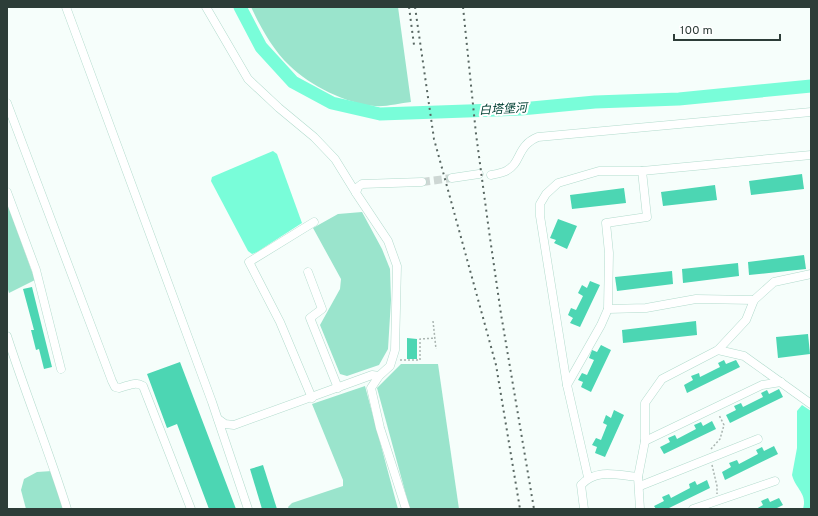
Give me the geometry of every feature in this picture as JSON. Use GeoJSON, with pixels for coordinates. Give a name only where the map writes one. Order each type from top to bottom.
{"type":"FeatureCollection","features":[{"type":"Feature","properties":{"kind":"street"},"geometry":{"type":"LineString","coordinates":[[66,7],[218,420],[248,509]]}},
{"type":"Feature","properties":{"kind":"street"},"geometry":{"type":"LineString","coordinates":[[206,7],[248,79],[314,138],[335,159],[388,241],[397,266],[395,350],[390,366],[379,376],[371,388],[380,428],[406,509]]}},
{"type":"Feature","properties":{"kind":"street"},"geometry":{"type":"LineString","coordinates":[[7,103],[112,380],[115,386],[119,388],[139,383],[143,386],[191,509]]}},
{"type":"Feature","properties":{"kind":"street"},"geometry":{"type":"LineString","coordinates":[[491,175],[506,172],[514,166],[528,141],[538,137],[811,112]]}},
{"type":"Feature","properties":{"kind":"street"},"geometry":{"type":"LineString","coordinates":[[588,477],[567,385],[540,216],[540,204],[546,194],[558,183],[599,171],[642,170],[811,155]]}},
{"type":"Feature","properties":{"kind":"street"},"geometry":{"type":"LineString","coordinates":[[567,385],[601,325],[608,309],[609,253],[606,223],[647,217],[642,170]]}},
{"type":"Feature","properties":{"kind":"street"},"geometry":{"type":"LineString","coordinates":[[452,178],[479,174]]}},
{"type":"Feature","properties":{"kind":"street"},"geometry":{"type":"LineString","coordinates":[[356,193],[358,187],[362,184],[422,182]]}},
{"type":"Feature","properties":{"kind":"street"},"geometry":{"type":"LineString","coordinates":[[7,192],[36,270],[62,369]]}},
{"type":"Feature","properties":{"kind":"street"},"geometry":{"type":"LineString","coordinates":[[312,398],[280,322],[249,262],[314,222]]}},
{"type":"Feature","properties":{"kind":"street"},"geometry":{"type":"LineString","coordinates":[[308,272],[322,309],[310,318],[338,388]]}},
{"type":"Feature","properties":{"kind":"street"},"geometry":{"type":"LineString","coordinates":[[640,509],[640,486],[638,477],[645,441],[645,403],[662,379],[718,350],[746,320],[754,300],[774,282],[811,274]]}},
{"type":"Feature","properties":{"kind":"street"},"geometry":{"type":"LineString","coordinates":[[608,309],[646,308],[696,299],[754,300]]}},
{"type":"Feature","properties":{"kind":"street"},"geometry":{"type":"LineString","coordinates":[[7,336],[26,397],[57,477],[67,509]]}},
{"type":"Feature","properties":{"kind":"street"},"geometry":{"type":"LineString","coordinates":[[718,350],[744,356],[811,404]]}},
{"type":"Feature","properties":{"kind":"street"},"geometry":{"type":"LineString","coordinates":[[218,420],[225,424],[234,425],[372,376],[379,376]]}},
{"type":"Feature","properties":{"kind":"street"},"geometry":{"type":"LineString","coordinates":[[645,441],[762,385],[782,382]]}},
{"type":"Feature","properties":{"kind":"street"},"geometry":{"type":"LineString","coordinates":[[640,486],[758,439]]}},
{"type":"Feature","properties":{"kind":"street"},"geometry":{"type":"LineString","coordinates":[[584,509],[581,485],[588,477],[600,474],[638,477]]}},
{"type":"Feature","properties":{"kind":"street"},"geometry":{"type":"LineString","coordinates":[[693,509],[775,481]]}},
{"type":"Feature","properties":{"kind":"path"},"geometry":{"type":"LineString","coordinates":[[433,321],[436,349]]}},
{"type":"Feature","properties":{"kind":"path"},"geometry":{"type":"LineString","coordinates":[[392,360],[420,360],[420,339],[435,338]]}},
{"type":"Feature","properties":{"kind":"shaded area"},"geometry":{"type":"Polygon","coordinates":[[[251,7],[398,7],[411,102],[375,106],[353,102],[329,92],[307,80],[290,66],[278,53],[263,31],[251,7]]]}},
{"type":"Feature","properties":{"kind":"shaded area"},"geometry":{"type":"Polygon","coordinates":[[[273,151],[277,154],[302,223],[252,254],[248,251],[211,181],[212,177],[273,151]]]}},
{"type":"Feature","properties":{"kind":"shaded area"},"geometry":{"type":"Polygon","coordinates":[[[7,203],[35,280],[9,293],[7,286],[7,203]]]}},
{"type":"Feature","properties":{"kind":"shaded area"},"geometry":{"type":"Polygon","coordinates":[[[362,212],[382,249],[390,269],[391,300],[388,349],[379,365],[347,376],[340,374],[320,325],[340,289],[341,279],[313,228],[338,214],[362,212]]]}},
{"type":"Feature","properties":{"kind":"shaded area"},"geometry":{"type":"Polygon","coordinates":[[[401,364],[438,364],[459,509],[410,509],[377,388],[401,364]]]}},
{"type":"Feature","properties":{"kind":"shaded area"},"geometry":{"type":"Polygon","coordinates":[[[365,386],[398,509],[289,509],[288,507],[292,503],[343,486],[343,480],[312,404],[365,386]]]}},
{"type":"Feature","properties":{"kind":"shaded area"},"geometry":{"type":"Polygon","coordinates":[[[802,405],[811,411],[811,509],[803,509],[803,495],[792,475],[797,448],[797,411],[802,405]]]}},
{"type":"Feature","properties":{"kind":"shaded area"},"geometry":{"type":"Polygon","coordinates":[[[52,471],[64,509],[26,509],[21,490],[24,479],[37,472],[52,471]]]}},
{"type":"Feature","properties":{"kind":"building"},"geometry":{"type":"Polygon","coordinates":[[[802,174],[804,189],[751,195],[749,181],[802,174]]]}},
{"type":"Feature","properties":{"kind":"building"},"geometry":{"type":"Polygon","coordinates":[[[715,185],[717,200],[663,206],[661,192],[715,185]]]}},
{"type":"Feature","properties":{"kind":"building"},"geometry":{"type":"Polygon","coordinates":[[[624,188],[626,203],[572,209],[570,195],[624,188]]]}},
{"type":"Feature","properties":{"kind":"building"},"geometry":{"type":"Polygon","coordinates":[[[558,219],[577,226],[567,249],[554,243],[556,240],[550,238],[558,219]]]}},
{"type":"Feature","properties":{"kind":"building"},"geometry":{"type":"Polygon","coordinates":[[[804,255],[806,269],[749,275],[748,262],[804,255]]]}},
{"type":"Feature","properties":{"kind":"building"},"geometry":{"type":"Polygon","coordinates":[[[738,263],[739,276],[683,283],[682,269],[738,263]]]}},
{"type":"Feature","properties":{"kind":"building"},"geometry":{"type":"Polygon","coordinates":[[[672,271],[673,284],[617,291],[615,277],[672,271]]]}},
{"type":"Feature","properties":{"kind":"building"},"geometry":{"type":"Polygon","coordinates":[[[590,281],[600,285],[580,327],[570,323],[573,318],[568,315],[571,308],[576,310],[583,296],[578,293],[582,285],[587,288],[590,281]]]}},
{"type":"Feature","properties":{"kind":"building"},"geometry":{"type":"Polygon","coordinates":[[[32,287],[52,367],[44,369],[39,349],[36,350],[31,330],[34,330],[23,289],[32,287]]]}},
{"type":"Feature","properties":{"kind":"building"},"geometry":{"type":"Polygon","coordinates":[[[696,321],[697,335],[623,343],[622,330],[696,321]]]}},
{"type":"Feature","properties":{"kind":"building"},"geometry":{"type":"Polygon","coordinates":[[[808,334],[810,354],[778,358],[776,337],[808,334]]]}},
{"type":"Feature","properties":{"kind":"building"},"geometry":{"type":"Polygon","coordinates":[[[407,338],[417,339],[417,359],[407,359],[407,338]]]}},
{"type":"Feature","properties":{"kind":"building"},"geometry":{"type":"Polygon","coordinates":[[[601,345],[611,350],[591,392],[581,387],[583,382],[578,380],[582,373],[587,375],[594,360],[589,358],[592,350],[597,352],[601,345]]]}},
{"type":"Feature","properties":{"kind":"building"},"geometry":{"type":"Polygon","coordinates":[[[724,360],[726,364],[736,360],[740,367],[687,393],[684,385],[693,380],[691,376],[699,373],[700,377],[720,367],[718,363],[724,360]]]}},
{"type":"Feature","properties":{"kind":"building"},"geometry":{"type":"Polygon","coordinates":[[[180,362],[236,509],[209,509],[177,424],[167,428],[147,374],[180,362]]]}},
{"type":"Feature","properties":{"kind":"building"},"geometry":{"type":"Polygon","coordinates":[[[779,389],[783,397],[730,423],[726,415],[736,410],[734,406],[741,403],[743,407],[763,397],[761,393],[767,390],[769,394],[779,389]]]}},
{"type":"Feature","properties":{"kind":"building"},"geometry":{"type":"Polygon","coordinates":[[[614,410],[624,415],[605,457],[595,453],[597,447],[592,445],[596,438],[601,440],[607,425],[603,423],[606,415],[611,418],[614,410]]]}},
{"type":"Feature","properties":{"kind":"building"},"geometry":{"type":"Polygon","coordinates":[[[712,421],[716,429],[664,454],[660,447],[670,442],[668,438],[675,435],[677,439],[696,429],[694,425],[701,422],[703,426],[712,421]]]}},
{"type":"Feature","properties":{"kind":"building"},"geometry":{"type":"Polygon","coordinates":[[[774,446],[778,454],[725,480],[722,472],[731,467],[729,463],[737,460],[739,464],[758,454],[756,450],[762,447],[764,451],[774,446]]]}},
{"type":"Feature","properties":{"kind":"building"},"geometry":{"type":"Polygon","coordinates":[[[263,465],[277,509],[262,509],[250,469],[263,465]]]}},
{"type":"Feature","properties":{"kind":"building"},"geometry":{"type":"Polygon","coordinates":[[[707,480],[710,488],[667,509],[656,509],[654,506],[664,501],[662,497],[669,494],[671,498],[690,488],[689,484],[695,481],[697,485],[707,480]]]}},
{"type":"Feature","properties":{"kind":"building"},"geometry":{"type":"Polygon","coordinates":[[[768,498],[770,502],[779,498],[783,505],[775,509],[756,509],[763,505],[761,501],[768,498]]]}},
{"type":"Feature","properties":{"kind":"waterway","name":"白塔堡河"},"geometry":{"type":"LineString","coordinates":[[240,7],[261,47],[293,82],[332,103],[380,114],[521,109],[595,102],[679,99],[811,86]]}},
{"type":"Feature","properties":{"kind":"tunnel"},"geometry":{"type":"LineString","coordinates":[[422,182],[452,178]]}},
{"type":"Feature","properties":{"kind":"railway"},"geometry":{"type":"LineString","coordinates":[[409,7],[414,45]]}},
{"type":"Feature","properties":{"kind":"railway"},"geometry":{"type":"LineString","coordinates":[[415,7],[434,139],[496,365],[520,509]]}},
{"type":"Feature","properties":{"kind":"railway"},"geometry":{"type":"LineString","coordinates":[[463,7],[476,134],[489,231],[501,314],[534,509]]}}]}
